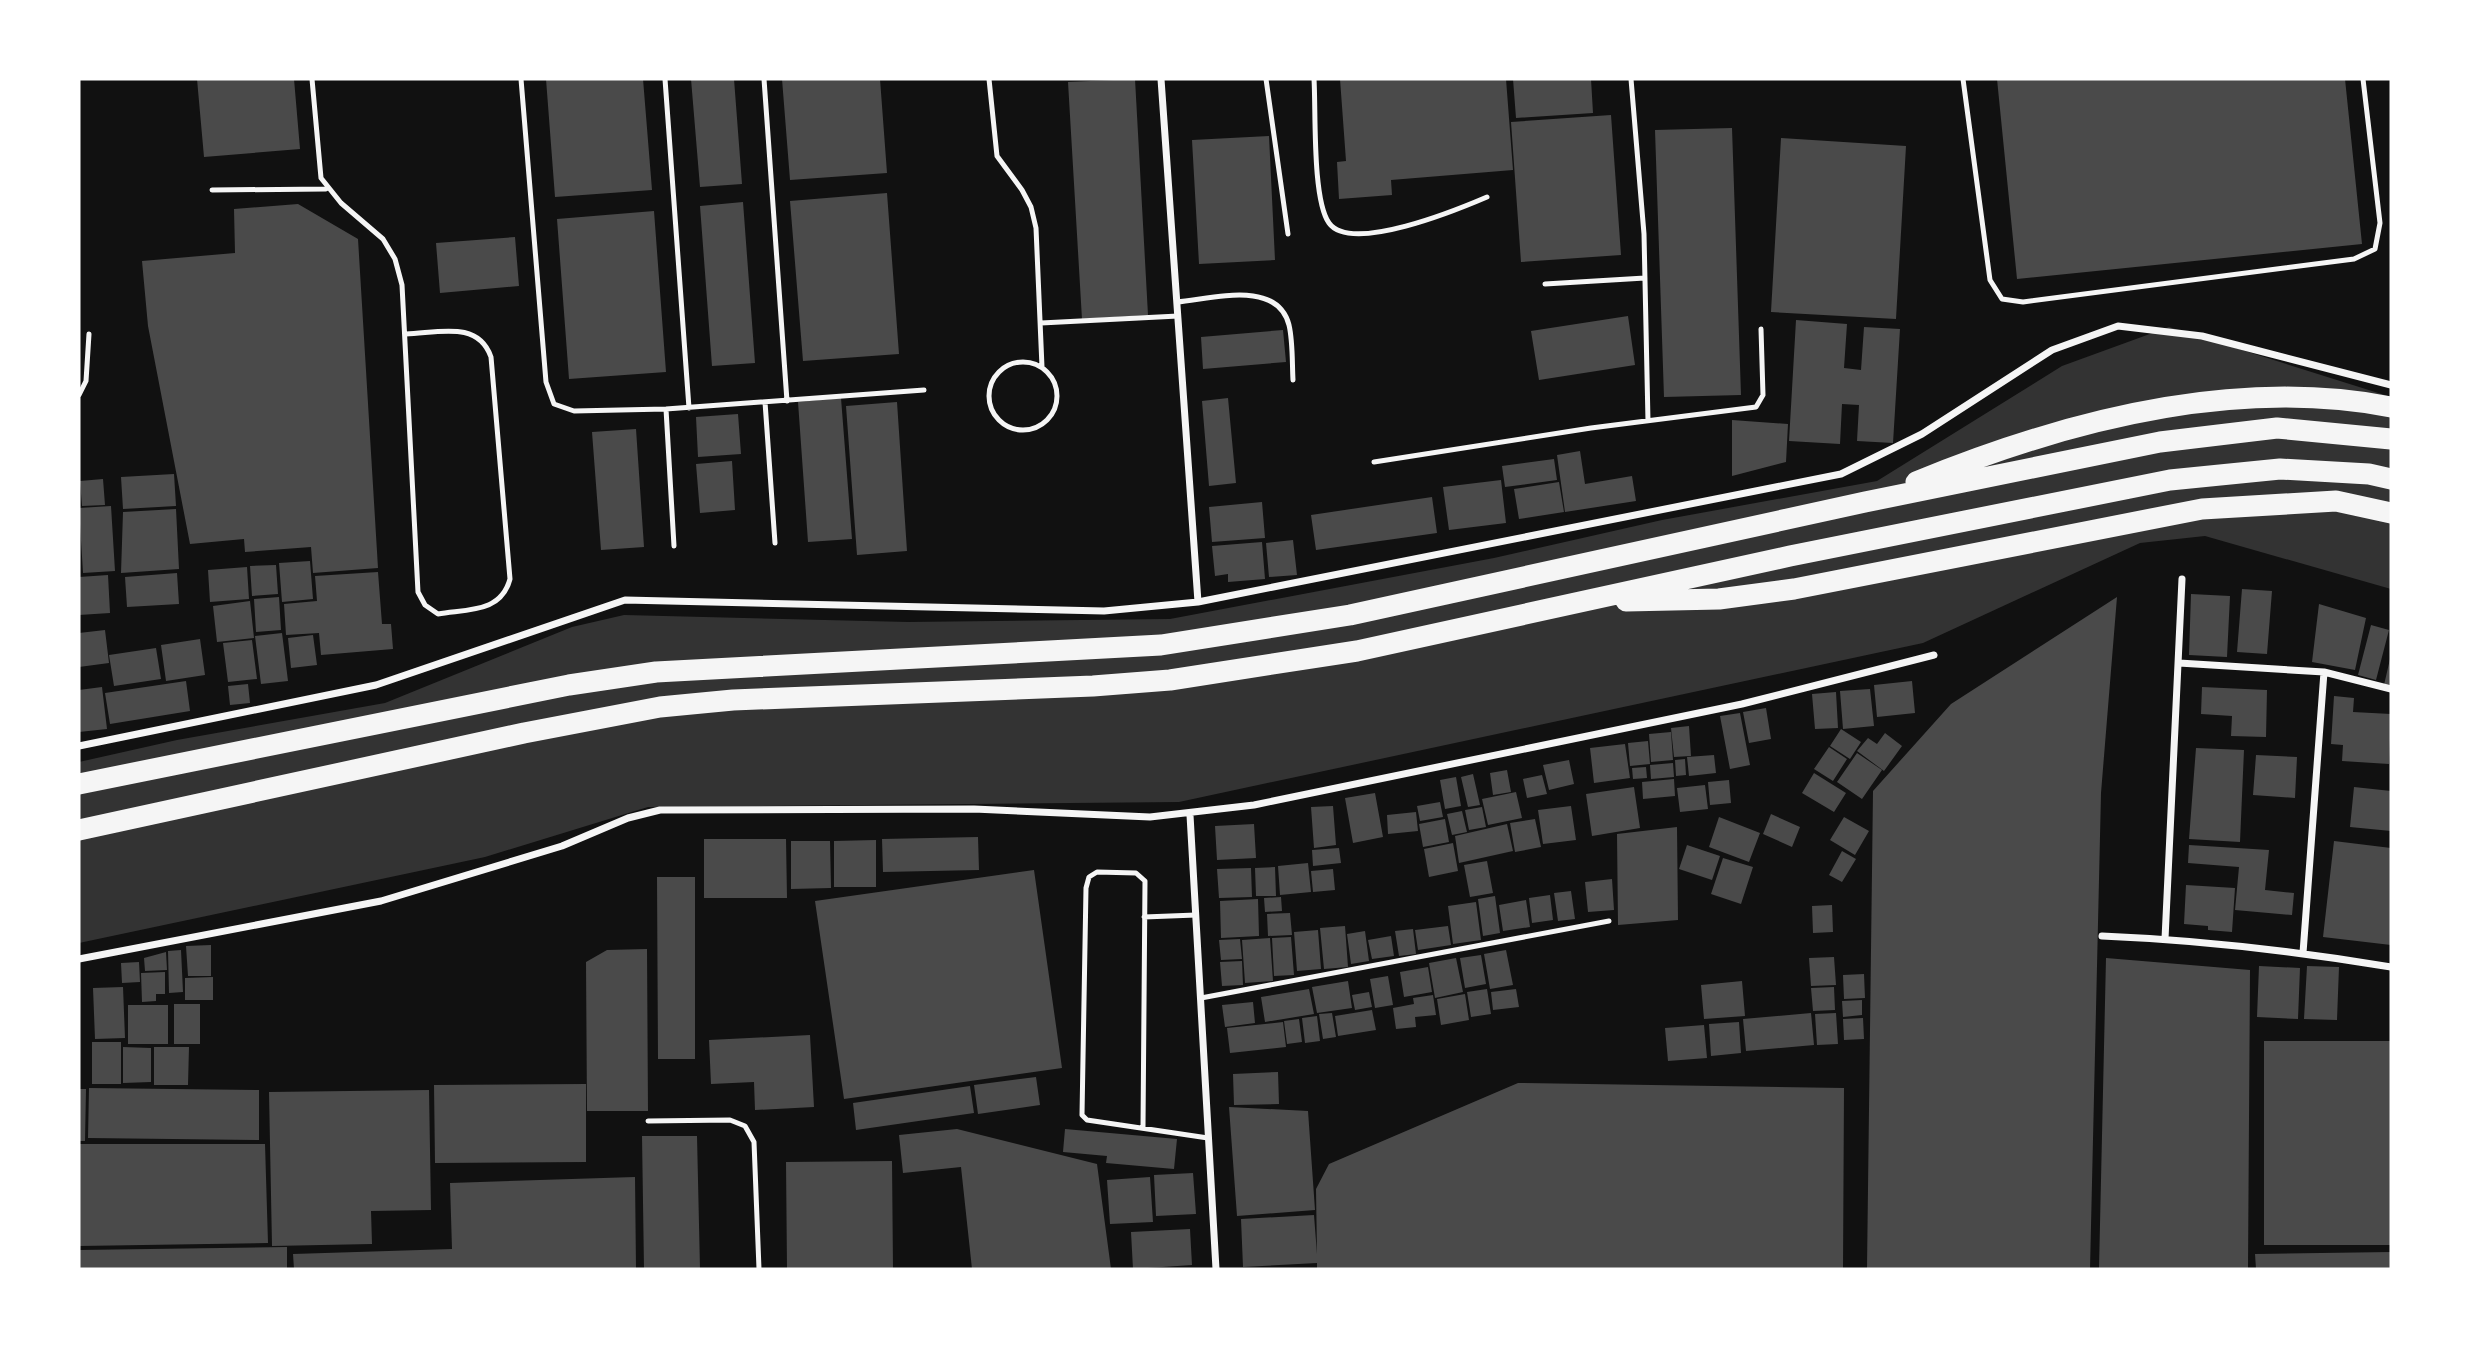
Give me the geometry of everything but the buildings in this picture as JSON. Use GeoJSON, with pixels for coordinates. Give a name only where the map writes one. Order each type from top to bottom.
{"type":"FeatureCollection","features":[{"type":"Feature","properties":{"kind":"highway"},"geometry":{"type":"LineString","coordinates":[[1865,502],[1976,457],[2156,411],[2203,404],[2298,397],[2330,398],[2391,407]]}},
{"type":"Feature","properties":{"kind":"highway"},"geometry":{"type":"LineString","coordinates":[[79,784],[569,685],[656,672],[1161,645],[1310,622],[1565,570],[1865,502],[2160,442],[2277,428],[2391,439]]}},
{"type":"Feature","properties":{"kind":"highway"},"geometry":{"type":"LineString","coordinates":[[79,830],[524,733],[660,707],[757,699],[1093,686],[1170,680],[1357,651],[1575,602],[2170,480],[2280,469],[2369,474],[2391,479]]}},
{"type":"Feature","properties":{"kind":"highway"},"geometry":{"type":"LineString","coordinates":[[1575,602],[1719,600],[1794,589],[2202,509],[2336,501],[2391,513]]}},
{"type":"Feature","properties":{"kind":"street"},"geometry":{"type":"LineString","coordinates":[[1161,79],[1198,602]]}},
{"type":"Feature","properties":{"kind":"street"},"geometry":{"type":"LineString","coordinates":[[79,746],[376,685],[625,600],[1104,611],[1198,602],[1841,474],[1922,434],[2052,349],[2118,326],[2202,336],[2391,385]]}},
{"type":"Feature","properties":{"kind":"street"},"geometry":{"type":"LineString","coordinates":[[2165,939],[2182,579]]}},
{"type":"Feature","properties":{"kind":"street"},"geometry":{"type":"LineString","coordinates":[[79,959],[381,901],[562,846],[628,818],[660,810],[974,808],[1150,817],[1190,815],[1254,805],[1728,707],[1934,655]]}},
{"type":"Feature","properties":{"kind":"street"},"geometry":{"type":"LineString","coordinates":[[2179,663],[2325,672],[2391,690]]}},
{"type":"Feature","properties":{"kind":"street"},"geometry":{"type":"LineString","coordinates":[[2303,953],[2325,672]]}},
{"type":"Feature","properties":{"kind":"street"},"geometry":{"type":"LineString","coordinates":[[1190,815],[1216,1269]]}},
{"type":"Feature","properties":{"kind":"street"},"geometry":{"type":"LineString","coordinates":[[2102,936],[2165,939],[2303,953],[2391,967]]}},
{"type":"Feature","properties":{"kind":"lane"},"geometry":{"type":"LineString","coordinates":[[312,79],[318,169],[326,189],[383,239],[395,260],[402,285],[418,592],[425,605],[438,614],[497,604],[506,593],[510,579],[491,357],[485,342],[475,334],[463,331],[405,334]]}},
{"type":"Feature","properties":{"kind":"lane"},"geometry":{"type":"LineString","coordinates":[[522,79],[546,382],[554,404],[574,411],[666,410],[924,390]]}},
{"type":"Feature","properties":{"kind":"lane"},"geometry":{"type":"LineString","coordinates":[[665,79],[689,408]]}},
{"type":"Feature","properties":{"kind":"lane"},"geometry":{"type":"LineString","coordinates":[[764,79],[787,401]]}},
{"type":"Feature","properties":{"kind":"lane"},"geometry":{"type":"LineString","coordinates":[[989,79],[997,156],[1022,190],[1031,208],[1036,228],[1042,367],[1056,386],[1054,409],[1048,419],[1028,430],[1005,425],[996,418],[988,397],[994,377],[1011,363],[1032,363],[1042,367]]}},
{"type":"Feature","properties":{"kind":"lane"},"geometry":{"type":"LineString","coordinates":[[1266,79],[1288,234]]}},
{"type":"Feature","properties":{"kind":"lane"},"geometry":{"type":"LineString","coordinates":[[1314,79],[1319,187],[1329,223],[1337,230],[1370,232],[1392,229],[1449,213],[1487,197]]}},
{"type":"Feature","properties":{"kind":"lane"},"geometry":{"type":"LineString","coordinates":[[1631,79],[1644,224],[1648,421]]}},
{"type":"Feature","properties":{"kind":"lane"},"geometry":{"type":"LineString","coordinates":[[1964,79],[1990,280],[2002,299],[2023,302],[2354,259],[2375,249],[2380,223],[2363,79]]}},
{"type":"Feature","properties":{"kind":"lane"},"geometry":{"type":"LineString","coordinates":[[212,190],[326,189]]}},
{"type":"Feature","properties":{"kind":"lane"},"geometry":{"type":"LineString","coordinates":[[1545,284],[1645,278]]}},
{"type":"Feature","properties":{"kind":"lane"},"geometry":{"type":"LineString","coordinates":[[1177,302],[1245,296],[1266,297],[1277,303],[1289,326],[1293,380]]}},
{"type":"Feature","properties":{"kind":"lane"},"geometry":{"type":"LineString","coordinates":[[1041,324],[1178,316]]}},
{"type":"Feature","properties":{"kind":"lane"},"geometry":{"type":"LineString","coordinates":[[1374,463],[1756,407],[1763,396],[1761,329]]}},
{"type":"Feature","properties":{"kind":"lane"},"geometry":{"type":"LineString","coordinates":[[79,395],[86,381],[89,334]]}},
{"type":"Feature","properties":{"kind":"lane"},"geometry":{"type":"LineString","coordinates":[[765,402],[775,543]]}},
{"type":"Feature","properties":{"kind":"lane"},"geometry":{"type":"LineString","coordinates":[[666,410],[674,546]]}},
{"type":"Feature","properties":{"kind":"lane"},"geometry":{"type":"LineString","coordinates":[[1143,1128],[1144,881],[1142,876],[1097,872],[1089,877],[1086,888],[1082,1115],[1087,1119],[1143,1128],[1208,1138]]}},
{"type":"Feature","properties":{"kind":"lane"},"geometry":{"type":"LineString","coordinates":[[1144,917],[1196,915]]}},
{"type":"Feature","properties":{"kind":"lane"},"geometry":{"type":"LineString","coordinates":[[1201,998],[1609,921]]}},
{"type":"Feature","properties":{"kind":"lane"},"geometry":{"type":"LineString","coordinates":[[648,1121],[730,1120],[745,1126],[754,1142],[759,1269]]}},
{"type":"Feature","properties":{"kind":"shaded area"},"geometry":{"type":"Polygon","coordinates":[[[2169,327],[2391,397],[2391,589],[2205,536],[2140,543],[1923,643],[1179,802],[648,807],[485,857],[79,943],[79,762],[177,740],[385,703],[572,627],[624,615],[908,622],[1170,619],[1494,558],[1662,520],[1877,481],[2062,366],[2169,327]]]}}]}
